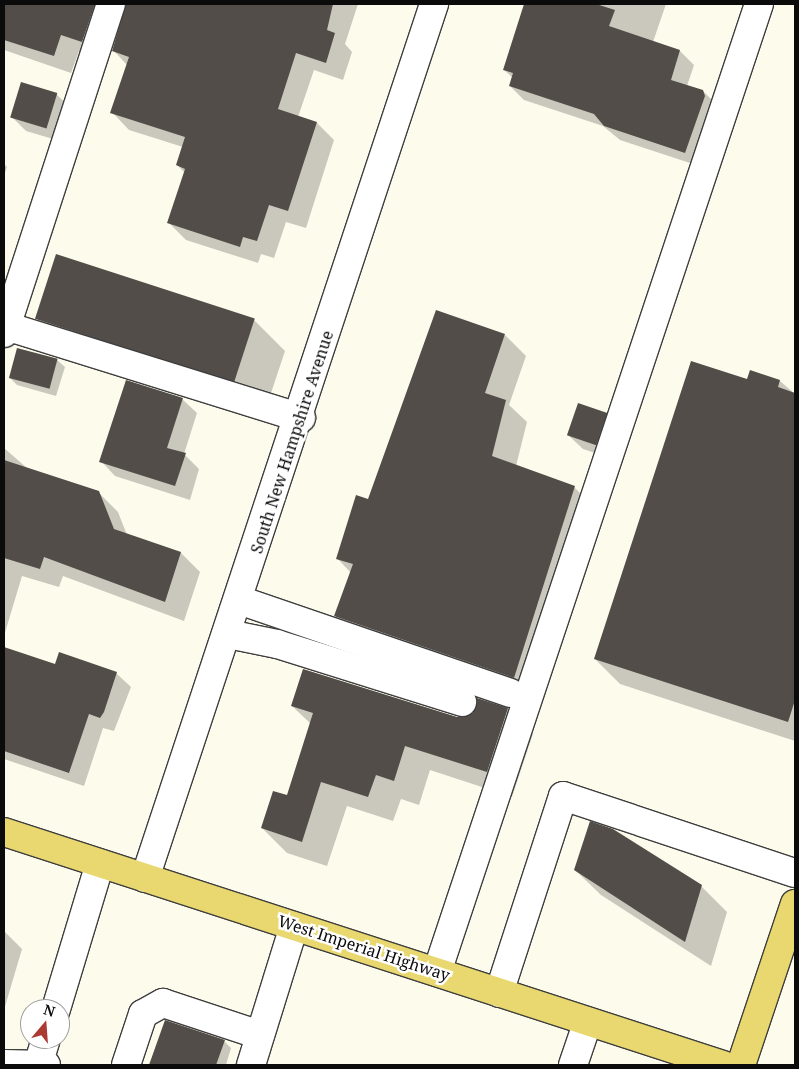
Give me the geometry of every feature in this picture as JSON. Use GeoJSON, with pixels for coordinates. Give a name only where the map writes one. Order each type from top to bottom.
{"type":"FeatureCollection","features":[{"type":"Feature","properties":{"kind":"main road","name":"West Imperial Highway"},"geometry":{"type":"LineString","coordinates":[[4,832],[723,1065]]}},
{"type":"Feature","properties":{"kind":"main road"},"geometry":{"type":"LineString","coordinates":[[742,1065],[795,904]]}},
{"type":"Feature","properties":{"kind":"street"},"geometry":{"type":"LineString","coordinates":[[111,4],[5,329],[301,418]]}},
{"type":"Feature","properties":{"kind":"street","name":"South New Hampshire Avenue"},"geometry":{"type":"LineString","coordinates":[[145,878],[301,418],[434,4]]}},
{"type":"Feature","properties":{"kind":"street"},"geometry":{"type":"LineString","coordinates":[[438,972],[759,4]]}},
{"type":"Feature","properties":{"kind":"street"},"geometry":{"type":"LineString","coordinates":[[239,600],[510,693]]}},
{"type":"Feature","properties":{"kind":"street"},"geometry":{"type":"LineString","coordinates":[[228,634],[277,644],[462,702]]}},
{"type":"Feature","properties":{"kind":"street"},"geometry":{"type":"LineString","coordinates":[[499,993],[563,796],[795,873]]}},
{"type":"Feature","properties":{"kind":"street"},"geometry":{"type":"LineString","coordinates":[[59,999],[100,863]]}},
{"type":"Feature","properties":{"kind":"street"},"geometry":{"type":"LineString","coordinates":[[250,1065],[294,926]]}},
{"type":"Feature","properties":{"kind":"street"},"geometry":{"type":"LineString","coordinates":[[126,1065],[143,1014],[163,1003],[260,1035]]}},
{"type":"Feature","properties":{"kind":"street"},"geometry":{"type":"LineString","coordinates":[[573,1065],[588,1022]]}},
{"type":"Feature","properties":{"kind":"street"},"geometry":{"type":"LineString","coordinates":[[4,1064],[42,1058]]}},
{"type":"Feature","properties":{"kind":"building"},"geometry":{"type":"Polygon","coordinates":[[[4,4],[95,4],[82,42],[61,35],[54,56],[4,40],[4,4]]]}},
{"type":"Feature","properties":{"kind":"building"},"geometry":{"type":"Polygon","coordinates":[[[126,4],[333,4],[327,30],[335,33],[326,63],[296,53],[278,109],[317,122],[288,211],[269,205],[257,241],[243,237],[240,247],[167,223],[185,169],[176,165],[185,137],[110,113],[129,57],[112,51],[126,4]]]}},
{"type":"Feature","properties":{"kind":"building"},"geometry":{"type":"Polygon","coordinates":[[[524,4],[596,4],[615,10],[609,26],[680,50],[671,80],[703,90],[705,96],[685,153],[604,126],[594,114],[509,86],[513,73],[503,70],[524,4]]]}},
{"type":"Feature","properties":{"kind":"building"},"geometry":{"type":"Polygon","coordinates":[[[21,82],[57,93],[47,128],[10,117],[21,82]]]}},
{"type":"Feature","properties":{"kind":"building"},"geometry":{"type":"Polygon","coordinates":[[[56,254],[255,319],[234,383],[35,319],[56,254]]]}},
{"type":"Feature","properties":{"kind":"building"},"geometry":{"type":"Polygon","coordinates":[[[436,310],[505,334],[485,393],[506,400],[492,456],[575,486],[514,678],[334,616],[353,564],[336,559],[356,495],[368,499],[436,310]]]}},
{"type":"Feature","properties":{"kind":"building"},"geometry":{"type":"Polygon","coordinates":[[[17,348],[58,359],[50,389],[9,378],[17,348]]]}},
{"type":"Feature","properties":{"kind":"building"},"geometry":{"type":"Polygon","coordinates":[[[691,361],[747,379],[750,370],[780,380],[778,387],[795,393],[795,700],[788,722],[594,659],[691,361]]]}},
{"type":"Feature","properties":{"kind":"building"},"geometry":{"type":"Polygon","coordinates":[[[126,380],[183,398],[167,448],[186,453],[175,486],[99,462],[126,380]]]}},
{"type":"Feature","properties":{"kind":"building"},"geometry":{"type":"Polygon","coordinates":[[[578,403],[607,413],[596,445],[567,435],[578,403]]]}},
{"type":"Feature","properties":{"kind":"building"},"geometry":{"type":"Polygon","coordinates":[[[4,460],[99,491],[114,529],[181,552],[165,602],[44,557],[40,569],[4,558],[4,460]]]}},
{"type":"Feature","properties":{"kind":"building"},"geometry":{"type":"Polygon","coordinates":[[[4,647],[55,664],[59,652],[117,672],[104,712],[100,718],[89,714],[69,773],[4,751],[4,647]]]}},
{"type":"Feature","properties":{"kind":"building"},"geometry":{"type":"Polygon","coordinates":[[[303,669],[457,717],[473,713],[477,698],[508,708],[487,772],[405,746],[394,781],[376,775],[368,797],[321,782],[302,842],[261,828],[273,791],[287,795],[313,713],[291,706],[303,669]]]}},
{"type":"Feature","properties":{"kind":"building"},"geometry":{"type":"Polygon","coordinates":[[[590,821],[613,829],[702,885],[685,942],[574,870],[590,821]]]}},
{"type":"Feature","properties":{"kind":"building"},"geometry":{"type":"Polygon","coordinates":[[[165,1020],[225,1040],[216,1065],[149,1065],[165,1020]]]}}]}
